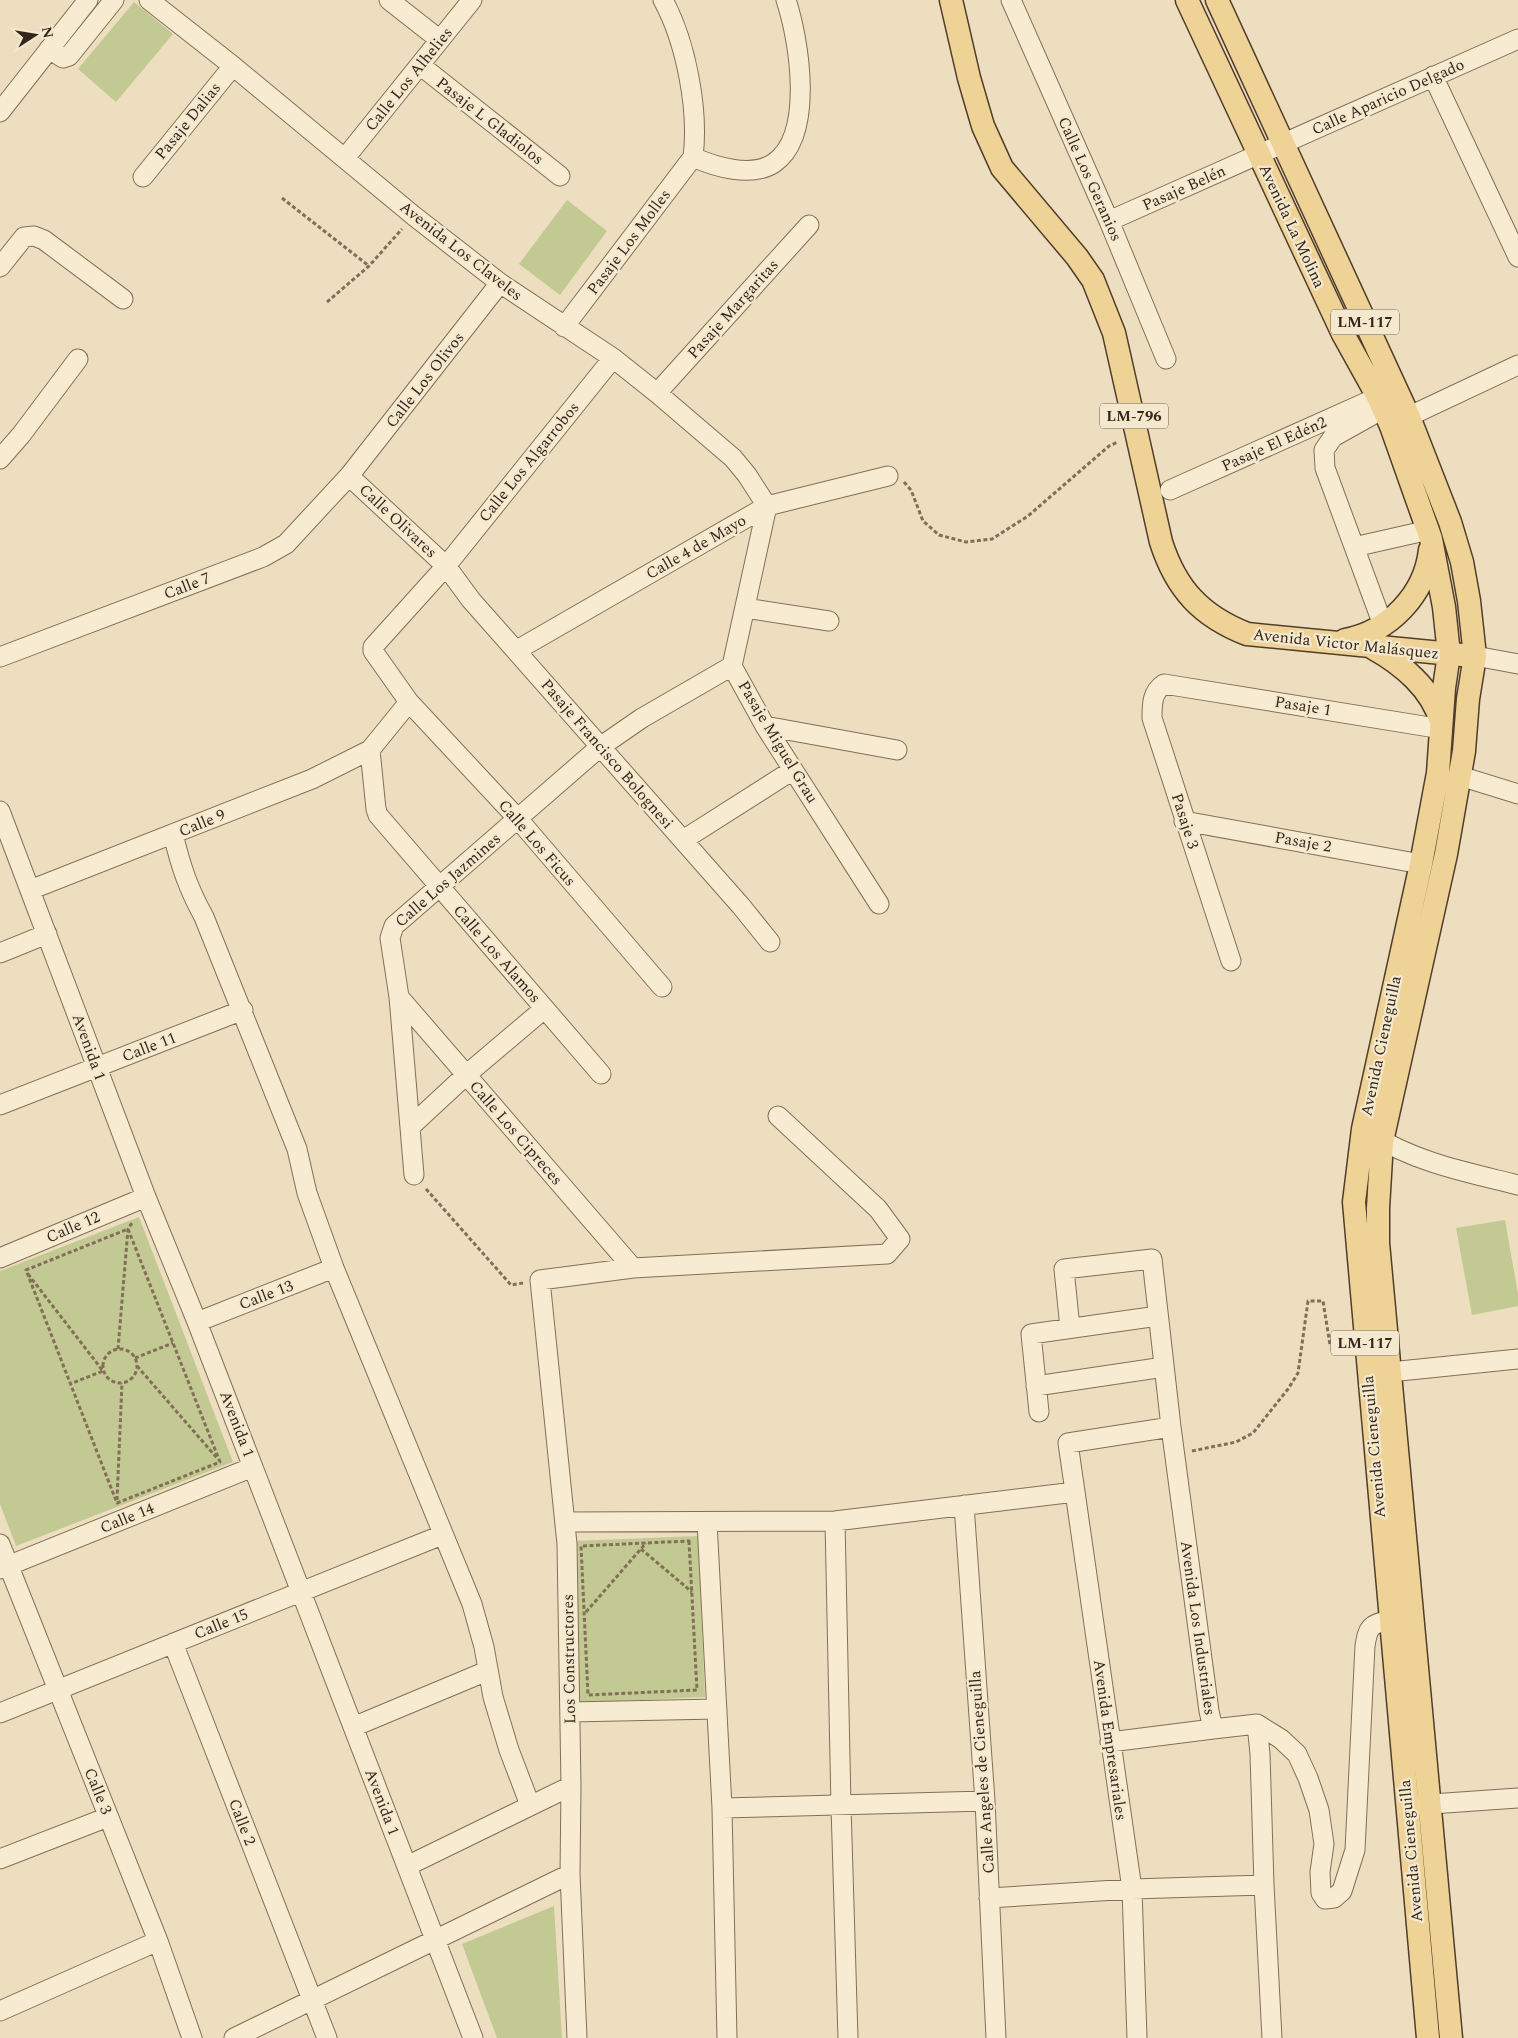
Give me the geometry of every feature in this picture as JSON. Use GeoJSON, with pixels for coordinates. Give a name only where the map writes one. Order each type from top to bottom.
{"type":"FeatureCollection","features":[{"type":"Feature","properties":{"kind":"main road","name":"Avenida Victor Malásquez"},"geometry":{"type":"LineString","coordinates":[[951,0],[969,78],[983,126],[1002,168],[1077,257],[1092,280],[1114,333],[1161,542],[1174,575],[1196,603],[1207,613],[1233,629],[1247,634],[1449,654]]}},
{"type":"Feature","properties":{"kind":"main road","name":"Avenida La Molina"},"geometry":{"type":"LineString","coordinates":[[1187,0],[1343,334],[1390,412],[1450,522],[1462,562],[1469,601],[1475,656]]}},
{"type":"Feature","properties":{"kind":"main road","name":"Avenida La Molina"},"geometry":{"type":"LineString","coordinates":[[1217,0],[1283,144],[1390,412],[1430,535],[1444,607],[1449,654]]}},
{"type":"Feature","properties":{"kind":"main road"},"geometry":{"type":"LineString","coordinates":[[1333,642],[1362,636],[1383,625],[1400,612],[1419,586],[1430,555],[1430,535]]}},
{"type":"Feature","properties":{"kind":"main road"},"geometry":{"type":"LineString","coordinates":[[1370,646],[1399,665],[1416,682],[1437,709],[1442,729]]}},
{"type":"Feature","properties":{"kind":"main road","name":"LM-796"},"geometry":{"type":"LineString","coordinates":[[1449,654],[1475,656]]}},
{"type":"Feature","properties":{"kind":"main road","name":"Avenida Cieneguilla"},"geometry":{"type":"LineString","coordinates":[[1428,2038],[1354,1202],[1363,1129],[1421,864],[1438,773],[1444,688],[1449,654]]}},
{"type":"Feature","properties":{"kind":"main road","name":"Avenida Cieneguilla"},"geometry":{"type":"LineString","coordinates":[[1451,2038],[1378,1243],[1378,1208],[1382,1141],[1446,854],[1460,776],[1475,656]]}},
{"type":"Feature","properties":{"kind":"street"},"geometry":{"type":"LineString","coordinates":[[0,112],[88,0]]}},
{"type":"Feature","properties":{"kind":"street"},"geometry":{"type":"LineString","coordinates":[[49,49],[63,58],[69,56],[114,0]]}},
{"type":"Feature","properties":{"kind":"street","name":"Avenida Los Claveles"},"geometry":{"type":"LineString","coordinates":[[148,0],[233,66],[414,216],[500,283],[612,358],[657,393],[733,458],[747,475],[767,506]]}},
{"type":"Feature","properties":{"kind":"street"},"geometry":{"type":"LineString","coordinates":[[389,0],[440,40]]}},
{"type":"Feature","properties":{"kind":"street","name":"Calle Los Alhelies"},"geometry":{"type":"LineString","coordinates":[[345,158],[472,0]]}},
{"type":"Feature","properties":{"kind":"street"},"geometry":{"type":"LineString","coordinates":[[662,0],[672,17],[687,73],[695,141],[693,157],[715,166],[734,170],[756,168],[774,163],[786,150],[797,125],[801,93],[797,46],[786,0]]}},
{"type":"Feature","properties":{"kind":"street","name":"Calle Los Geranios"},"geometry":{"type":"LineString","coordinates":[[1011,0],[1109,221],[1166,359]]}},
{"type":"Feature","properties":{"kind":"street","name":"Calle Aparicio Delgado"},"geometry":{"type":"LineString","coordinates":[[1258,155],[1518,39]]}},
{"type":"Feature","properties":{"kind":"street","name":"Pasaje L Gladiolos"},"geometry":{"type":"LineString","coordinates":[[420,65],[560,176]]}},
{"type":"Feature","properties":{"kind":"street","name":"Pasaje Dalias"},"geometry":{"type":"LineString","coordinates":[[143,177],[233,66]]}},
{"type":"Feature","properties":{"kind":"street"},"geometry":{"type":"LineString","coordinates":[[1433,76],[1518,257]]}},
{"type":"Feature","properties":{"kind":"street","name":"Pasaje Belén"},"geometry":{"type":"LineString","coordinates":[[1109,221],[1258,155]]}},
{"type":"Feature","properties":{"kind":"street","name":"Pasaje Los Molles"},"geometry":{"type":"LineString","coordinates":[[564,327],[693,157]]}},
{"type":"Feature","properties":{"kind":"street","name":"Pasaje Margaritas"},"geometry":{"type":"LineString","coordinates":[[657,393],[809,225]]}},
{"type":"Feature","properties":{"kind":"street"},"geometry":{"type":"LineString","coordinates":[[0,267],[24,237],[34,236],[44,240],[123,298]]}},
{"type":"Feature","properties":{"kind":"street","name":"Calle Los Olivos"},"geometry":{"type":"LineString","coordinates":[[349,476],[500,283]]}},
{"type":"Feature","properties":{"kind":"street","name":"Calle Los Algarrobos"},"geometry":{"type":"LineString","coordinates":[[409,702],[372,647],[446,566],[612,358]]}},
{"type":"Feature","properties":{"kind":"street"},"geometry":{"type":"LineString","coordinates":[[0,459],[21,435],[78,359]]}},
{"type":"Feature","properties":{"kind":"street"},"geometry":{"type":"LineString","coordinates":[[1383,625],[1325,468],[1324,450],[1333,437],[1390,412],[1518,365]]}},
{"type":"Feature","properties":{"kind":"street","name":"Pasaje El Edén2"},"geometry":{"type":"LineString","coordinates":[[1170,490],[1390,412]]}},
{"type":"Feature","properties":{"kind":"street","name":"Calle Olivares"},"geometry":{"type":"LineString","coordinates":[[349,476],[446,566]]}},
{"type":"Feature","properties":{"kind":"street","name":"Calle 7"},"geometry":{"type":"LineString","coordinates":[[0,658],[262,557],[286,544],[349,476]]}},
{"type":"Feature","properties":{"kind":"street","name":"Calle 4 de Mayo"},"geometry":{"type":"LineString","coordinates":[[517,650],[767,506],[888,476]]}},
{"type":"Feature","properties":{"kind":"street","name":"Pasaje Miguel Grau"},"geometry":{"type":"LineString","coordinates":[[767,506],[732,666],[765,726],[879,904]]}},
{"type":"Feature","properties":{"kind":"street"},"geometry":{"type":"LineString","coordinates":[[1354,547],[1430,535]]}},
{"type":"Feature","properties":{"kind":"street","name":"Pasaje Francisco Bolognesi"},"geometry":{"type":"LineString","coordinates":[[446,566],[471,600],[517,650],[770,942]]}},
{"type":"Feature","properties":{"kind":"street"},"geometry":{"type":"LineString","coordinates":[[745,608],[829,621]]}},
{"type":"Feature","properties":{"kind":"street"},"geometry":{"type":"LineString","coordinates":[[1475,656],[1518,664]]}},
{"type":"Feature","properties":{"kind":"street","name":"Calle Los Jazmines"},"geometry":{"type":"LineString","coordinates":[[414,1175],[399,997],[390,938],[394,926],[600,747],[642,718],[732,666]]}},
{"type":"Feature","properties":{"kind":"street","name":"Pasaje 1"},"geometry":{"type":"LineString","coordinates":[[1164,684],[1442,729]]}},
{"type":"Feature","properties":{"kind":"street","name":"Pasaje 3"},"geometry":{"type":"LineString","coordinates":[[1164,684],[1156,690],[1152,702],[1152,718],[1231,961]]}},
{"type":"Feature","properties":{"kind":"street"},"geometry":{"type":"LineString","coordinates":[[370,750],[409,702]]}},
{"type":"Feature","properties":{"kind":"street","name":"Calle Los Ficus"},"geometry":{"type":"LineString","coordinates":[[409,702],[518,819],[662,987]]}},
{"type":"Feature","properties":{"kind":"street"},"geometry":{"type":"LineString","coordinates":[[765,726],[897,750]]}},
{"type":"Feature","properties":{"kind":"street","name":"Calle 9"},"geometry":{"type":"LineString","coordinates":[[30,890],[312,779],[370,750]]}},
{"type":"Feature","properties":{"kind":"street","name":"Calle Los Alamos"},"geometry":{"type":"LineString","coordinates":[[370,750],[378,815],[601,1074]]}},
{"type":"Feature","properties":{"kind":"street"},"geometry":{"type":"LineString","coordinates":[[682,840],[793,770]]}},
{"type":"Feature","properties":{"kind":"street"},"geometry":{"type":"LineString","coordinates":[[1460,776],[1518,794]]}},
{"type":"Feature","properties":{"kind":"street","name":"Avenida 1"},"geometry":{"type":"LineString","coordinates":[[0,811],[146,1197],[197,1322],[302,1592],[473,2038]]}},
{"type":"Feature","properties":{"kind":"street","name":"Pasaje 2"},"geometry":{"type":"LineString","coordinates":[[1184,821],[1421,864]]}},
{"type":"Feature","properties":{"kind":"street"},"geometry":{"type":"LineString","coordinates":[[173,834],[183,873],[190,891],[204,917],[243,1010],[297,1149],[307,1193],[334,1268],[442,1535],[472,1604],[484,1647],[492,1697],[504,1736],[530,1805]]}},
{"type":"Feature","properties":{"kind":"street"},"geometry":{"type":"LineString","coordinates":[[0,953],[48,934]]}},
{"type":"Feature","properties":{"kind":"street","name":"Calle Los Cipreces"},"geometry":{"type":"LineString","coordinates":[[399,997],[633,1268]]}},
{"type":"Feature","properties":{"kind":"street"},"geometry":{"type":"LineString","coordinates":[[411,1126],[466,1075],[544,1009]]}},
{"type":"Feature","properties":{"kind":"street","name":"Calle 11"},"geometry":{"type":"LineString","coordinates":[[0,1105],[243,1010]]}},
{"type":"Feature","properties":{"kind":"street"},"geometry":{"type":"LineString","coordinates":[[540,1280],[633,1268],[887,1254],[900,1239],[878,1209],[778,1116]]}},
{"type":"Feature","properties":{"kind":"street"},"geometry":{"type":"LineString","coordinates":[[1363,1129],[1382,1141],[1437,1165],[1518,1185]]}},
{"type":"Feature","properties":{"kind":"street","name":"Calle 12"},"geometry":{"type":"LineString","coordinates":[[8,1254],[146,1197]]}},
{"type":"Feature","properties":{"kind":"street","name":"Avenida Los Industriales"},"geometry":{"type":"LineString","coordinates":[[1070,1328],[1064,1269],[1152,1259],[1174,1454],[1204,1684],[1213,1729],[1257,1724]]}},
{"type":"Feature","properties":{"kind":"street","name":"Calle 13"},"geometry":{"type":"LineString","coordinates":[[197,1322],[334,1268]]}},
{"type":"Feature","properties":{"kind":"street","name":"Los Constructores"},"geometry":{"type":"LineString","coordinates":[[540,1280],[567,1544],[571,1786],[570,1874],[577,2038]]}},
{"type":"Feature","properties":{"kind":"street"},"geometry":{"type":"LineString","coordinates":[[1039,1412],[1031,1334],[1158,1316]]}},
{"type":"Feature","properties":{"kind":"street"},"geometry":{"type":"LineString","coordinates":[[1390,1372],[1518,1359]]}},
{"type":"Feature","properties":{"kind":"street"},"geometry":{"type":"LineString","coordinates":[[1036,1386],[1164,1368]]}},
{"type":"Feature","properties":{"kind":"street","name":"Avenida Empresariales"},"geometry":{"type":"LineString","coordinates":[[1137,2038],[1132,1889],[1068,1443],[1171,1427]]}},
{"type":"Feature","properties":{"kind":"street","name":"Calle 14"},"geometry":{"type":"LineString","coordinates":[[4,1567],[120,1511],[253,1467]]}},
{"type":"Feature","properties":{"kind":"street"},"geometry":{"type":"LineString","coordinates":[[565,1522],[835,1521],[1075,1492]]}},
{"type":"Feature","properties":{"kind":"street","name":"Calle Angeles de Cieneguilla"},"geometry":{"type":"LineString","coordinates":[[964,1506],[985,1801],[996,2038]]}},
{"type":"Feature","properties":{"kind":"street"},"geometry":{"type":"LineString","coordinates":[[835,1521],[840,1806],[848,2038]]}},
{"type":"Feature","properties":{"kind":"street"},"geometry":{"type":"LineString","coordinates":[[707,1522],[722,1808],[727,2038]]}},
{"type":"Feature","properties":{"kind":"street","name":"Calle 15"},"geometry":{"type":"LineString","coordinates":[[0,1713],[442,1535]]}},
{"type":"Feature","properties":{"kind":"street","name":"Calle 3"},"geometry":{"type":"LineString","coordinates":[[0,1544],[4,1567],[58,1690],[158,1941],[192,2038]]}},
{"type":"Feature","properties":{"kind":"street"},"geometry":{"type":"LineString","coordinates":[[1257,1724],[1281,1739],[1298,1754],[1319,1810],[1324,1844],[1320,1872],[1321,1893],[1326,1899],[1334,1898],[1342,1891],[1355,1850],[1364,1646],[1367,1632],[1375,1623],[1390,1620]]}},
{"type":"Feature","properties":{"kind":"street","name":"Calle 2"},"geometry":{"type":"LineString","coordinates":[[172,1644],[312,2000]]}},
{"type":"Feature","properties":{"kind":"street"},"geometry":{"type":"LineString","coordinates":[[354,1727],[487,1671]]}},
{"type":"Feature","properties":{"kind":"street"},"geometry":{"type":"LineString","coordinates":[[570,1712],[717,1709]]}},
{"type":"Feature","properties":{"kind":"street"},"geometry":{"type":"LineString","coordinates":[[1257,1724],[1260,1754],[1264,1885],[1272,2038]]}},
{"type":"Feature","properties":{"kind":"street"},"geometry":{"type":"LineString","coordinates":[[1110,1742],[1213,1729]]}},
{"type":"Feature","properties":{"kind":"street"},"geometry":{"type":"LineString","coordinates":[[407,1866],[571,1786]]}},
{"type":"Feature","properties":{"kind":"street"},"geometry":{"type":"LineString","coordinates":[[1407,1806],[1518,1798]]}},
{"type":"Feature","properties":{"kind":"street"},"geometry":{"type":"LineString","coordinates":[[722,1808],[985,1801]]}},
{"type":"Feature","properties":{"kind":"street"},"geometry":{"type":"LineString","coordinates":[[0,1859],[108,1817]]}},
{"type":"Feature","properties":{"kind":"street"},"geometry":{"type":"LineString","coordinates":[[234,2038],[570,1874]]}},
{"type":"Feature","properties":{"kind":"street"},"geometry":{"type":"LineString","coordinates":[[989,1898],[1132,1889],[1264,1885]]}},
{"type":"Feature","properties":{"kind":"street"},"geometry":{"type":"LineString","coordinates":[[0,2011],[158,1941]]}},
{"type":"Feature","properties":{"kind":"street"},"geometry":{"type":"LineString","coordinates":[[312,2000],[327,2038]]}},
{"type":"Feature","properties":{"kind":"path"},"geometry":{"type":"LineString","coordinates":[[282,198],[369,266]]}},
{"type":"Feature","properties":{"kind":"path"},"geometry":{"type":"LineString","coordinates":[[327,302],[369,266],[414,216]]}},
{"type":"Feature","properties":{"kind":"path"},"geometry":{"type":"LineString","coordinates":[[911,490],[923,521],[939,535],[966,542],[992,539],[1028,516],[1109,446]]}},
{"type":"Feature","properties":{"kind":"path"},"geometry":{"type":"LineString","coordinates":[[414,1175],[511,1285],[540,1280]]}},
{"type":"Feature","properties":{"kind":"path"},"geometry":{"type":"LineString","coordinates":[[118,1349],[128,1230],[146,1197]]}},
{"type":"Feature","properties":{"kind":"path"},"geometry":{"type":"LineString","coordinates":[[26,1270],[128,1230]]}},
{"type":"Feature","properties":{"kind":"path"},"geometry":{"type":"LineString","coordinates":[[128,1230],[220,1462]]}},
{"type":"Feature","properties":{"kind":"path"},"geometry":{"type":"LineString","coordinates":[[8,1254],[26,1270],[110,1380],[114,1383],[122,1383],[134,1376],[138,1366]]}},
{"type":"Feature","properties":{"kind":"path"},"geometry":{"type":"LineString","coordinates":[[26,1270],[120,1511]]}},
{"type":"Feature","properties":{"kind":"path"},"geometry":{"type":"LineString","coordinates":[[1174,1454],[1236,1442],[1253,1432],[1288,1389],[1298,1373],[1308,1301],[1323,1301],[1330,1345],[1342,1344],[1351,1338]]}},
{"type":"Feature","properties":{"kind":"path"},"geometry":{"type":"LineString","coordinates":[[135,1358],[173,1343]]}},
{"type":"Feature","properties":{"kind":"path"},"geometry":{"type":"LineString","coordinates":[[103,1371],[104,1359],[112,1351],[118,1349],[129,1351],[135,1358],[138,1366],[220,1462]]}},
{"type":"Feature","properties":{"kind":"path"},"geometry":{"type":"LineString","coordinates":[[70,1384],[103,1371]]}},
{"type":"Feature","properties":{"kind":"path"},"geometry":{"type":"LineString","coordinates":[[120,1511],[122,1383]]}},
{"type":"Feature","properties":{"kind":"path"},"geometry":{"type":"LineString","coordinates":[[120,1511],[220,1462],[253,1467]]}},
{"type":"Feature","properties":{"kind":"path"},"geometry":{"type":"LineString","coordinates":[[690,1541],[697,1690],[588,1695],[581,1546],[647,1543],[690,1541]]}},
{"type":"Feature","properties":{"kind":"path"},"geometry":{"type":"LineString","coordinates":[[584,1614],[647,1543]]}},
{"type":"Feature","properties":{"kind":"path"},"geometry":{"type":"LineString","coordinates":[[641,1549],[692,1592]]}},
{"type":"Feature","properties":{"kind":"green space"},"geometry":{"type":"Polygon","coordinates":[[[134,2],[173,34],[116,102],[78,69],[134,2]]]}},
{"type":"Feature","properties":{"kind":"green space"},"geometry":{"type":"Polygon","coordinates":[[[567,200],[607,231],[560,295],[519,264],[567,200]]]}},
{"type":"Feature","properties":{"kind":"green space"},"geometry":{"type":"Polygon","coordinates":[[[139,1217],[233,1462],[16,1546],[0,1504],[0,1271],[139,1217]]]}},
{"type":"Feature","properties":{"kind":"green space"},"geometry":{"type":"Polygon","coordinates":[[[1505,1220],[1518,1294],[1518,1306],[1472,1315],[1456,1228],[1505,1220]]]}},
{"type":"Feature","properties":{"kind":"green space"},"geometry":{"type":"Polygon","coordinates":[[[698,1536],[705,1697],[580,1703],[573,1541],[698,1536]]]}},
{"type":"Feature","properties":{"kind":"green space"},"geometry":{"type":"Polygon","coordinates":[[[554,1906],[562,2038],[497,2038],[462,1944],[554,1906]]]}}]}
